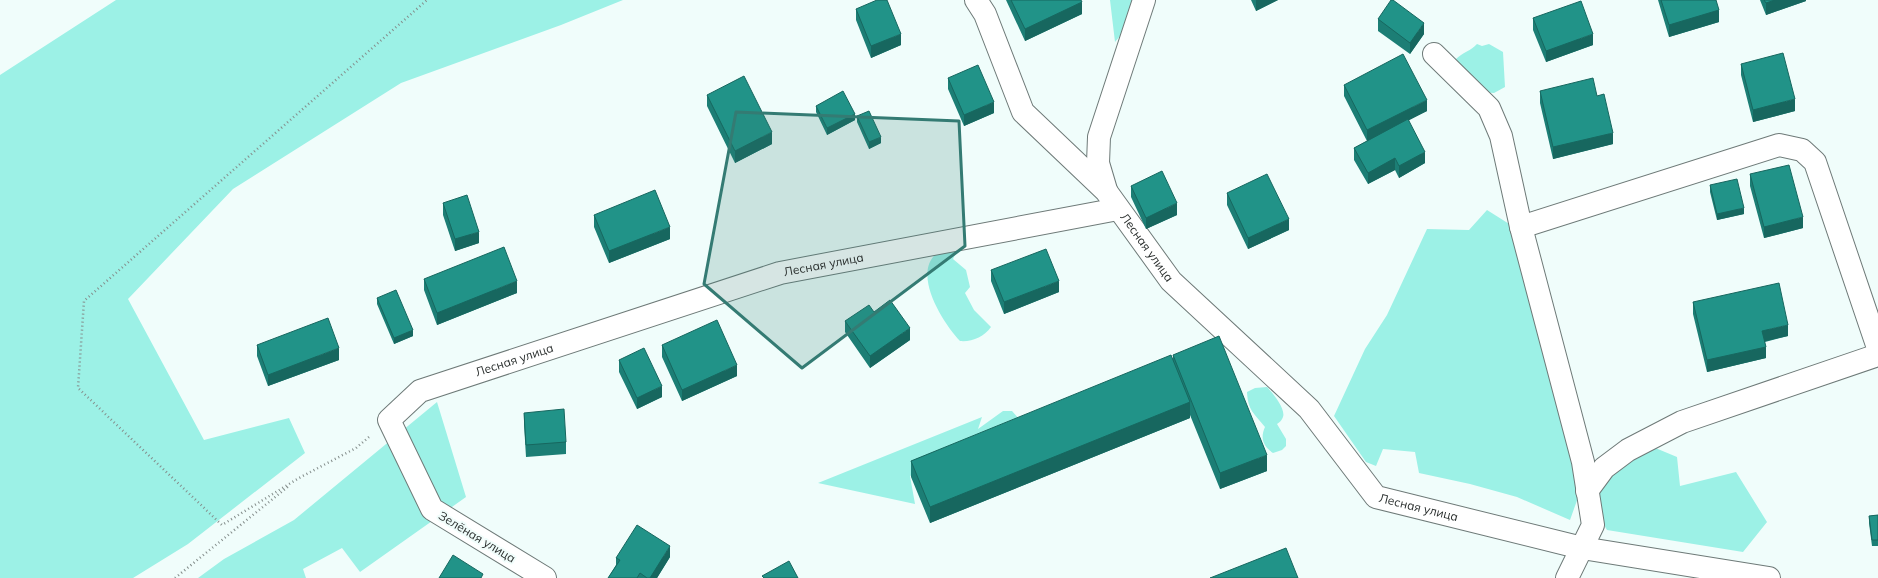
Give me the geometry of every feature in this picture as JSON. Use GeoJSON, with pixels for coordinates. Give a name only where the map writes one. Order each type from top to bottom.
{"type":"FeatureCollection","features":[{"type":"Feature","properties":{"kind":"street"},"geometry":{"type":"LineString","coordinates":[[976,0],[985,14],[1024,112],[1112,200]]}},
{"type":"Feature","properties":{"kind":"street"},"geometry":{"type":"LineString","coordinates":[[1112,200],[1098,163],[1099,137],[1144,0]]}},
{"type":"Feature","properties":{"kind":"street"},"geometry":{"type":"LineString","coordinates":[[1434,54],[1489,108],[1501,136],[1521,227],[1583,462],[1593,524],[1567,578]]}},
{"type":"Feature","properties":{"kind":"street"},"geometry":{"type":"LineString","coordinates":[[1521,227],[1779,145],[1802,150],[1815,162],[1878,348]]}},
{"type":"Feature","properties":{"kind":"street","name":"Лесная улица"},"geometry":{"type":"LineString","coordinates":[[389,420],[420,390],[780,273],[1112,200],[1171,281],[1309,409],[1376,496],[1582,548],[1769,578]]}},
{"type":"Feature","properties":{"kind":"street"},"geometry":{"type":"LineString","coordinates":[[1587,491],[1604,468],[1628,450],[1682,422],[1878,355]]}},
{"type":"Feature","properties":{"kind":"street","name":"Зелёная улица"},"geometry":{"type":"LineString","coordinates":[[389,420],[432,509],[545,578]]}},
{"type":"Feature","properties":{"kind":"path"},"geometry":{"type":"LineString","coordinates":[[389,420],[356,448],[298,478],[222,525],[78,388],[84,301],[427,0]]}},
{"type":"Feature","properties":{"kind":"path"},"geometry":{"type":"LineString","coordinates":[[176,578],[298,478]]}},
{"type":"Feature","properties":{"kind":"highlighted area"},"geometry":{"type":"Polygon","coordinates":[[[736,112],[959,121],[965,246],[802,368],[704,284],[736,112]]]}},
{"type":"Feature","properties":{"kind":"shaded area"},"geometry":{"type":"Polygon","coordinates":[[[116,0],[623,0],[561,25],[401,83],[233,189],[128,299],[204,440],[289,418],[305,453],[188,544],[133,578],[0,578],[0,75],[116,0]]]}},
{"type":"Feature","properties":{"kind":"shaded area"},"geometry":{"type":"Polygon","coordinates":[[[1110,0],[1150,0],[1115,42],[1110,0]]]}},
{"type":"Feature","properties":{"kind":"shaded area"},"geometry":{"type":"Polygon","coordinates":[[[1477,44],[1482,46],[1489,44],[1503,52],[1505,87],[1494,93],[1481,92],[1459,72],[1456,59],[1477,44]]]}},
{"type":"Feature","properties":{"kind":"shaded area"},"geometry":{"type":"Polygon","coordinates":[[[1487,210],[1514,227],[1580,492],[1570,520],[1517,497],[1470,484],[1419,473],[1415,452],[1383,449],[1376,466],[1366,462],[1334,416],[1365,349],[1387,315],[1427,229],[1469,230],[1487,210]]]}},
{"type":"Feature","properties":{"kind":"shaded area"},"geometry":{"type":"Polygon","coordinates":[[[959,246],[953,259],[966,270],[970,287],[965,293],[974,310],[991,327],[985,334],[973,340],[964,341],[960,341],[953,333],[939,312],[933,299],[927,274],[929,263],[938,252],[959,246]]]}},
{"type":"Feature","properties":{"kind":"shaded area"},"geometry":{"type":"Polygon","coordinates":[[[1267,387],[1278,401],[1282,410],[1283,417],[1277,424],[1286,439],[1286,446],[1282,450],[1273,453],[1263,442],[1263,431],[1265,427],[1250,408],[1247,392],[1255,388],[1267,387]]]}},
{"type":"Feature","properties":{"kind":"shaded area"},"geometry":{"type":"Polygon","coordinates":[[[437,402],[466,497],[360,572],[342,548],[303,569],[306,578],[198,578],[224,559],[294,520],[437,402]]]}},
{"type":"Feature","properties":{"kind":"shaded area"},"geometry":{"type":"Polygon","coordinates":[[[1003,411],[1012,411],[1019,419],[1020,429],[910,476],[915,504],[818,483],[982,417],[978,429],[1003,411]]]}},
{"type":"Feature","properties":{"kind":"shaded area"},"geometry":{"type":"Polygon","coordinates":[[[1653,447],[1677,457],[1680,486],[1736,472],[1767,522],[1743,552],[1607,530],[1595,510],[1600,484],[1612,473],[1653,447]]]}},
{"type":"Feature","properties":{"kind":"building"},"geometry":{"type":"Polygon","coordinates":[[[877,0],[887,0],[901,34],[871,46],[856,9],[877,0]]]}},
{"type":"Feature","properties":{"kind":"building"},"geometry":{"type":"Polygon","coordinates":[[[1011,0],[1081,0],[1082,2],[1025,29],[1011,0]]]}},
{"type":"Feature","properties":{"kind":"building"},"geometry":{"type":"Polygon","coordinates":[[[1391,0],[1424,23],[1410,43],[1378,19],[1391,0]]]}},
{"type":"Feature","properties":{"kind":"building"},"geometry":{"type":"Polygon","coordinates":[[[1661,0],[1716,0],[1719,10],[1669,25],[1661,0]]]}},
{"type":"Feature","properties":{"kind":"building"},"geometry":{"type":"Polygon","coordinates":[[[1764,0],[1775,0],[1766,3],[1764,0]]]}},
{"type":"Feature","properties":{"kind":"building"},"geometry":{"type":"Polygon","coordinates":[[[1581,1],[1593,34],[1546,51],[1533,18],[1581,1]]]}},
{"type":"Feature","properties":{"kind":"building"},"geometry":{"type":"Polygon","coordinates":[[[1783,53],[1795,99],[1753,110],[1741,64],[1783,53]]]}},
{"type":"Feature","properties":{"kind":"building"},"geometry":{"type":"Polygon","coordinates":[[[1403,54],[1427,100],[1367,130],[1344,85],[1403,54]]]}},
{"type":"Feature","properties":{"kind":"building"},"geometry":{"type":"Polygon","coordinates":[[[978,65],[994,102],[964,115],[948,78],[978,65]]]}},
{"type":"Feature","properties":{"kind":"building"},"geometry":{"type":"Polygon","coordinates":[[[744,76],[772,132],[735,151],[707,95],[744,76]]]}},
{"type":"Feature","properties":{"kind":"building"},"geometry":{"type":"Polygon","coordinates":[[[1593,78],[1597,96],[1604,94],[1613,133],[1553,147],[1540,91],[1593,78]]]}},
{"type":"Feature","properties":{"kind":"building"},"geometry":{"type":"Polygon","coordinates":[[[843,91],[855,114],[827,128],[816,106],[843,91]]]}},
{"type":"Feature","properties":{"kind":"building"},"geometry":{"type":"Polygon","coordinates":[[[869,111],[881,137],[869,142],[857,116],[869,111]]]}},
{"type":"Feature","properties":{"kind":"building"},"geometry":{"type":"Polygon","coordinates":[[[1408,119],[1425,152],[1399,166],[1395,158],[1368,173],[1354,148],[1408,119]]]}},
{"type":"Feature","properties":{"kind":"building"},"geometry":{"type":"Polygon","coordinates":[[[1789,165],[1803,217],[1764,227],[1750,174],[1789,165]]]}},
{"type":"Feature","properties":{"kind":"building"},"geometry":{"type":"Polygon","coordinates":[[[1162,171],[1177,203],[1146,218],[1131,186],[1162,171]]]}},
{"type":"Feature","properties":{"kind":"building"},"geometry":{"type":"Polygon","coordinates":[[[1267,174],[1289,219],[1248,238],[1227,193],[1267,174]]]}},
{"type":"Feature","properties":{"kind":"building"},"geometry":{"type":"Polygon","coordinates":[[[1737,179],[1744,208],[1717,214],[1710,185],[1737,179]]]}},
{"type":"Feature","properties":{"kind":"building"},"geometry":{"type":"Polygon","coordinates":[[[655,190],[670,227],[609,251],[594,215],[655,190]]]}},
{"type":"Feature","properties":{"kind":"building"},"geometry":{"type":"Polygon","coordinates":[[[467,195],[479,232],[455,239],[443,203],[467,195]]]}},
{"type":"Feature","properties":{"kind":"building"},"geometry":{"type":"Polygon","coordinates":[[[504,247],[517,281],[437,313],[424,279],[504,247]]]}},
{"type":"Feature","properties":{"kind":"building"},"geometry":{"type":"Polygon","coordinates":[[[1046,249],[1059,281],[1004,302],[991,270],[1046,249]]]}},
{"type":"Feature","properties":{"kind":"building"},"geometry":{"type":"Polygon","coordinates":[[[1779,283],[1788,325],[1762,331],[1766,347],[1707,360],[1693,302],[1779,283]]]}},
{"type":"Feature","properties":{"kind":"building"},"geometry":{"type":"Polygon","coordinates":[[[396,290],[413,330],[394,338],[377,298],[396,290]]]}},
{"type":"Feature","properties":{"kind":"building"},"geometry":{"type":"Polygon","coordinates":[[[890,300],[910,328],[870,356],[845,321],[869,305],[874,312],[890,300]]]}},
{"type":"Feature","properties":{"kind":"building"},"geometry":{"type":"Polygon","coordinates":[[[328,318],[339,348],[268,375],[257,345],[328,318]]]}},
{"type":"Feature","properties":{"kind":"building"},"geometry":{"type":"Polygon","coordinates":[[[717,320],[737,365],[682,390],[662,345],[717,320]]]}},
{"type":"Feature","properties":{"kind":"building"},"geometry":{"type":"Polygon","coordinates":[[[1219,336],[1267,455],[1220,473],[1173,355],[1219,336]]]}},
{"type":"Feature","properties":{"kind":"building"},"geometry":{"type":"Polygon","coordinates":[[[644,348],[662,386],[637,398],[619,360],[644,348]]]}},
{"type":"Feature","properties":{"kind":"building"},"geometry":{"type":"Polygon","coordinates":[[[1171,355],[1190,402],[930,507],[911,461],[1171,355]]]}},
{"type":"Feature","properties":{"kind":"building"},"geometry":{"type":"Polygon","coordinates":[[[564,409],[566,442],[526,445],[524,413],[564,409]]]}},
{"type":"Feature","properties":{"kind":"building"},"geometry":{"type":"Polygon","coordinates":[[[1878,515],[1878,540],[1872,540],[1869,516],[1878,515]]]}},
{"type":"Feature","properties":{"kind":"building"},"geometry":{"type":"Polygon","coordinates":[[[637,525],[670,546],[650,578],[647,578],[640,573],[637,578],[608,578],[620,560],[616,558],[637,525]]]}},
{"type":"Feature","properties":{"kind":"building"},"geometry":{"type":"Polygon","coordinates":[[[1286,548],[1298,578],[1210,578],[1286,548]]]}},
{"type":"Feature","properties":{"kind":"building"},"geometry":{"type":"Polygon","coordinates":[[[453,555],[483,574],[481,578],[439,578],[453,555]]]}},
{"type":"Feature","properties":{"kind":"building"},"geometry":{"type":"Polygon","coordinates":[[[789,561],[798,578],[764,578],[762,576],[789,561]]]}}]}
